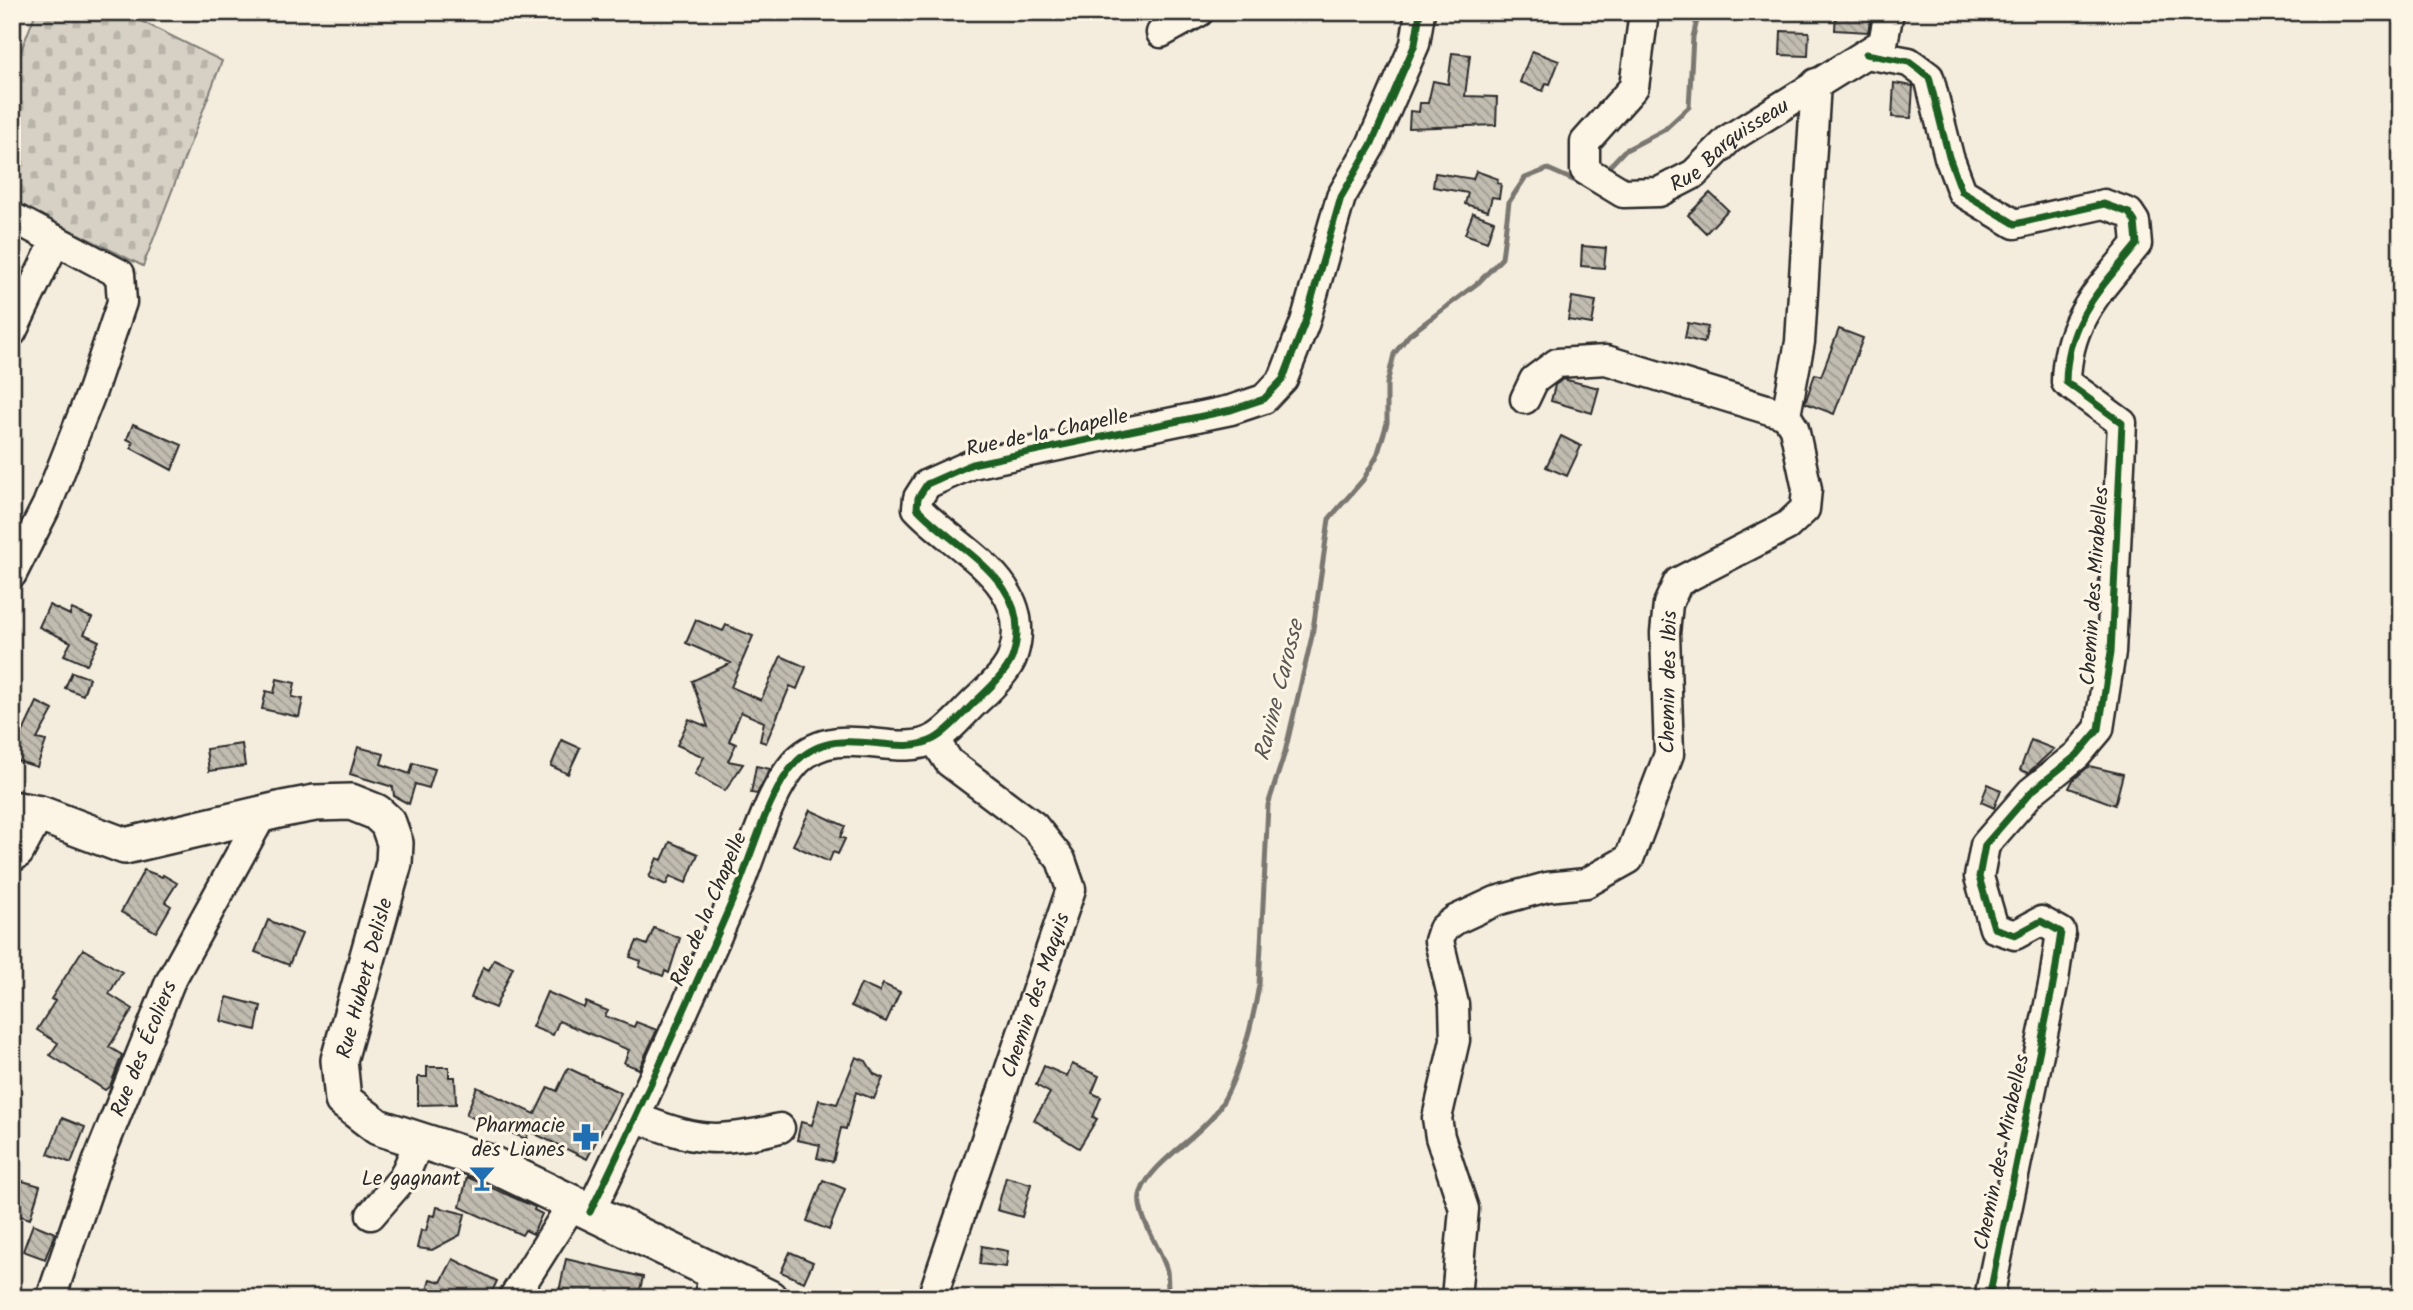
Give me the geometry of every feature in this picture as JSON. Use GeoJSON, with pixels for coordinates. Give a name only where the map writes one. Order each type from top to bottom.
{"type":"FeatureCollection","features":[{"type":"Feature","properties":{"kind":"main road","name":"Rue Hubert Delisle"},"geometry":{"type":"LineString","coordinates":[[26,811],[125,846],[315,803],[351,802],[376,812],[388,823],[396,843],[394,863],[339,1060],[343,1100],[378,1127],[487,1162],[581,1207],[711,1285],[769,1298]]}},
{"type":"Feature","properties":{"kind":"street"},"geometry":{"type":"LineString","coordinates":[[1161,33],[1199,12]]}},
{"type":"Feature","properties":{"kind":"street","name":"Rue de la Chapelle"},"geometry":{"type":"LineString","coordinates":[[513,1298],[530,1267],[581,1207],[635,1116],[777,793],[798,761],[828,743],[913,745],[934,739],[982,696],[1013,658],[1018,628],[1011,599],[988,567],[931,523],[917,508],[918,498],[927,484],[972,464],[1231,410],[1264,399],[1283,379],[1305,322],[1341,197],[1371,145],[1415,44],[1420,12]]}},
{"type":"Feature","properties":{"kind":"street","name":"Rue Barquisseau"},"geometry":{"type":"LineString","coordinates":[[1644,12],[1634,87],[1585,142],[1585,170],[1623,193],[1659,192],[1694,174],[1728,139],[1882,43],[1889,12]]}},
{"type":"Feature","properties":{"kind":"street","name":"Chemin des Mirabelles"},"geometry":{"type":"LineString","coordinates":[[1866,54],[1909,62],[1929,78],[1949,157],[1962,192],[2015,225],[2104,204],[2129,213],[2135,222],[2137,244],[2083,311],[2067,352],[2066,382],[2122,423],[2111,652],[2099,729],[2077,755],[2031,792],[1985,845],[1979,877],[1994,928],[2015,935],[2041,921],[2061,932],[2054,980],[1989,1298]]}},
{"type":"Feature","properties":{"kind":"street"},"geometry":{"type":"LineString","coordinates":[[1525,399],[1534,380],[1557,363],[1606,360],[1786,415],[1800,342],[1816,83]]}},
{"type":"Feature","properties":{"kind":"street"},"geometry":{"type":"LineString","coordinates":[[12,216],[120,274],[122,302],[92,391],[47,505],[12,574]]}},
{"type":"Feature","properties":{"kind":"street"},"geometry":{"type":"LineString","coordinates":[[12,332],[57,240]]}},
{"type":"Feature","properties":{"kind":"street","name":"Chemin des Ibis"},"geometry":{"type":"LineString","coordinates":[[1456,1298],[1464,1209],[1440,1136],[1437,1118],[1455,1040],[1454,1004],[1439,941],[1443,929],[1455,920],[1496,901],[1547,887],[1586,883],[1629,859],[1669,754],[1668,604],[1678,582],[1787,526],[1805,509],[1807,489],[1794,428],[1786,415]]}},
{"type":"Feature","properties":{"kind":"street","name":"Chemin des Maquis"},"geometry":{"type":"LineString","coordinates":[[932,1298],[1071,889],[1061,860],[1034,826],[949,762],[934,739]]}},
{"type":"Feature","properties":{"kind":"street"},"geometry":{"type":"LineString","coordinates":[[12,858],[19,853],[26,811]]}},
{"type":"Feature","properties":{"kind":"street","name":"Rue des Écoliers"},"geometry":{"type":"LineString","coordinates":[[51,1298],[97,1163],[170,982],[263,813]]}},
{"type":"Feature","properties":{"kind":"street"},"geometry":{"type":"LineString","coordinates":[[635,1116],[680,1135],[710,1139],[741,1138],[779,1128]]}},
{"type":"Feature","properties":{"kind":"street"},"geometry":{"type":"LineString","coordinates":[[370,1215],[403,1178],[420,1140]]}},
{"type":"Feature","properties":{"kind":"green space"},"geometry":{"type":"Polygon","coordinates":[[[36,12],[143,12],[141,21],[222,61],[143,266],[12,201],[12,74],[36,12]]]}},
{"type":"Feature","properties":{"kind":"building"},"geometry":{"type":"Polygon","coordinates":[[[1836,12],[1872,12],[1868,32],[1835,30],[1836,12]]]}},
{"type":"Feature","properties":{"kind":"building"},"geometry":{"type":"Polygon","coordinates":[[[1781,31],[1809,32],[1808,56],[1780,55],[1781,31]]]}},
{"type":"Feature","properties":{"kind":"building"},"geometry":{"type":"Polygon","coordinates":[[[1532,51],[1559,61],[1550,84],[1546,83],[1543,91],[1520,82],[1532,51]]]}},
{"type":"Feature","properties":{"kind":"building"},"geometry":{"type":"Polygon","coordinates":[[[1452,53],[1470,55],[1465,96],[1497,97],[1496,125],[1409,128],[1410,111],[1419,112],[1420,103],[1428,103],[1433,81],[1448,84],[1452,53]]]}},
{"type":"Feature","properties":{"kind":"building"},"geometry":{"type":"Polygon","coordinates":[[[1894,83],[1913,86],[1911,118],[1892,117],[1894,83]]]}},
{"type":"Feature","properties":{"kind":"building"},"geometry":{"type":"Polygon","coordinates":[[[1476,171],[1498,179],[1497,183],[1501,184],[1499,198],[1492,197],[1488,211],[1465,204],[1468,193],[1433,187],[1435,173],[1473,179],[1476,171]]]}},
{"type":"Feature","properties":{"kind":"building"},"geometry":{"type":"Polygon","coordinates":[[[1710,193],[1728,210],[1706,233],[1688,215],[1710,193]]]}},
{"type":"Feature","properties":{"kind":"building"},"geometry":{"type":"Polygon","coordinates":[[[1473,213],[1494,221],[1487,242],[1465,234],[1473,213]]]}},
{"type":"Feature","properties":{"kind":"building"},"geometry":{"type":"Polygon","coordinates":[[[1582,246],[1606,248],[1604,268],[1581,266],[1582,246]]]}},
{"type":"Feature","properties":{"kind":"building"},"geometry":{"type":"Polygon","coordinates":[[[1572,297],[1596,301],[1592,324],[1568,320],[1572,297]]]}},
{"type":"Feature","properties":{"kind":"building"},"geometry":{"type":"Polygon","coordinates":[[[1688,323],[1708,327],[1704,343],[1685,338],[1688,323]]]}},
{"type":"Feature","properties":{"kind":"building"},"geometry":{"type":"Polygon","coordinates":[[[1839,329],[1863,338],[1834,414],[1805,403],[1815,374],[1821,376],[1839,329]]]}},
{"type":"Feature","properties":{"kind":"building"},"geometry":{"type":"Polygon","coordinates":[[[1563,379],[1599,388],[1592,413],[1551,401],[1555,385],[1563,379]]]}},
{"type":"Feature","properties":{"kind":"building"},"geometry":{"type":"Polygon","coordinates":[[[133,424],[182,445],[172,470],[131,448],[133,442],[127,439],[133,424]]]}},
{"type":"Feature","properties":{"kind":"building"},"geometry":{"type":"Polygon","coordinates":[[[1561,436],[1581,446],[1567,476],[1546,467],[1561,436]]]}},
{"type":"Feature","properties":{"kind":"building"},"geometry":{"type":"Polygon","coordinates":[[[49,605],[70,615],[72,609],[92,618],[84,634],[99,641],[87,665],[64,655],[71,642],[39,627],[49,605]]]}},
{"type":"Feature","properties":{"kind":"building"},"geometry":{"type":"Polygon","coordinates":[[[696,620],[723,631],[726,625],[753,636],[731,687],[761,700],[781,656],[806,667],[797,689],[790,686],[766,743],[760,741],[764,722],[741,712],[729,741],[736,744],[728,761],[743,764],[725,791],[695,774],[704,757],[677,745],[689,719],[708,727],[692,681],[731,663],[686,643],[696,620]]]}},
{"type":"Feature","properties":{"kind":"building"},"geometry":{"type":"Polygon","coordinates":[[[72,672],[89,678],[83,695],[65,688],[72,672]]]}},
{"type":"Feature","properties":{"kind":"building"},"geometry":{"type":"Polygon","coordinates":[[[277,679],[295,683],[292,697],[303,699],[299,717],[262,709],[266,691],[274,693],[277,679]]]}},
{"type":"Feature","properties":{"kind":"building"},"geometry":{"type":"Polygon","coordinates":[[[37,702],[53,710],[37,739],[46,741],[37,767],[12,759],[12,731],[22,734],[37,702]]]}},
{"type":"Feature","properties":{"kind":"building"},"geometry":{"type":"Polygon","coordinates":[[[562,740],[580,748],[568,774],[551,766],[562,740]]]}},
{"type":"Feature","properties":{"kind":"building"},"geometry":{"type":"Polygon","coordinates":[[[2031,740],[2054,749],[2028,773],[2020,770],[2031,740]]]}},
{"type":"Feature","properties":{"kind":"building"},"geometry":{"type":"Polygon","coordinates":[[[242,744],[245,766],[209,771],[206,749],[242,744]]]}},
{"type":"Feature","properties":{"kind":"building"},"geometry":{"type":"Polygon","coordinates":[[[358,747],[384,754],[381,764],[410,774],[413,763],[435,769],[429,788],[415,784],[409,804],[394,796],[393,787],[350,774],[358,747]]]}},
{"type":"Feature","properties":{"kind":"building"},"geometry":{"type":"Polygon","coordinates":[[[756,766],[770,769],[757,794],[751,793],[756,766]]]}},
{"type":"Feature","properties":{"kind":"building"},"geometry":{"type":"Polygon","coordinates":[[[2089,766],[2123,774],[2115,805],[2069,788],[2073,780],[2089,766]]]}},
{"type":"Feature","properties":{"kind":"building"},"geometry":{"type":"Polygon","coordinates":[[[1988,784],[2001,790],[1994,808],[1981,802],[1988,784]]]}},
{"type":"Feature","properties":{"kind":"building"},"geometry":{"type":"Polygon","coordinates":[[[810,810],[845,826],[840,837],[845,839],[838,854],[833,852],[829,862],[793,845],[810,810]]]}},
{"type":"Feature","properties":{"kind":"building"},"geometry":{"type":"Polygon","coordinates":[[[670,842],[698,854],[686,883],[670,876],[666,885],[649,877],[657,858],[662,860],[670,842]]]}},
{"type":"Feature","properties":{"kind":"building"},"geometry":{"type":"Polygon","coordinates":[[[144,870],[162,877],[163,875],[177,883],[165,902],[171,906],[156,932],[121,912],[144,870]]]}},
{"type":"Feature","properties":{"kind":"building"},"geometry":{"type":"Polygon","coordinates":[[[268,920],[302,934],[289,965],[255,952],[268,920]]]}},
{"type":"Feature","properties":{"kind":"building"},"geometry":{"type":"Polygon","coordinates":[[[654,928],[680,938],[669,973],[665,971],[663,976],[639,967],[641,961],[630,957],[637,941],[647,945],[654,928]]]}},
{"type":"Feature","properties":{"kind":"building"},"geometry":{"type":"Polygon","coordinates":[[[83,949],[122,972],[109,994],[133,1009],[109,1047],[122,1055],[110,1086],[105,1090],[50,1055],[58,1043],[37,1030],[55,1001],[51,999],[83,949]]]}},
{"type":"Feature","properties":{"kind":"building"},"geometry":{"type":"Polygon","coordinates":[[[494,959],[513,967],[495,1008],[471,998],[483,967],[489,970],[494,959]]]}},
{"type":"Feature","properties":{"kind":"building"},"geometry":{"type":"Polygon","coordinates":[[[861,984],[879,992],[883,984],[900,992],[886,1022],[851,1006],[861,984]]]}},
{"type":"Feature","properties":{"kind":"building"},"geometry":{"type":"Polygon","coordinates":[[[547,992],[584,1008],[586,1002],[608,1011],[605,1016],[634,1027],[636,1022],[657,1030],[639,1069],[624,1063],[629,1050],[559,1021],[553,1035],[532,1027],[547,992]]]}},
{"type":"Feature","properties":{"kind":"building"},"geometry":{"type":"Polygon","coordinates":[[[227,997],[261,1006],[256,1030],[221,1021],[227,997]]]}},
{"type":"Feature","properties":{"kind":"building"},"geometry":{"type":"Polygon","coordinates":[[[856,1057],[866,1061],[874,1074],[883,1078],[874,1099],[856,1092],[846,1129],[841,1128],[833,1162],[817,1158],[820,1145],[797,1140],[801,1122],[812,1125],[819,1100],[837,1104],[856,1057]]]}},
{"type":"Feature","properties":{"kind":"building"},"geometry":{"type":"Polygon","coordinates":[[[1072,1064],[1099,1076],[1092,1093],[1101,1097],[1093,1117],[1097,1119],[1079,1148],[1034,1120],[1050,1093],[1036,1085],[1044,1066],[1067,1076],[1072,1064]]]}},
{"type":"Feature","properties":{"kind":"building"},"geometry":{"type":"Polygon","coordinates":[[[427,1067],[449,1067],[449,1077],[455,1077],[456,1104],[418,1105],[418,1077],[427,1077],[427,1067]]]}},
{"type":"Feature","properties":{"kind":"building"},"geometry":{"type":"Polygon","coordinates":[[[568,1068],[621,1093],[587,1159],[529,1131],[526,1139],[466,1115],[477,1087],[535,1114],[548,1087],[557,1091],[568,1068]]]}},
{"type":"Feature","properties":{"kind":"building"},"geometry":{"type":"Polygon","coordinates":[[[62,1118],[85,1127],[71,1163],[48,1154],[62,1118]]]}},
{"type":"Feature","properties":{"kind":"building"},"geometry":{"type":"Polygon","coordinates":[[[467,1177],[535,1207],[534,1210],[542,1214],[533,1234],[525,1230],[522,1235],[460,1207],[467,1177]]]}},
{"type":"Feature","properties":{"kind":"building"},"geometry":{"type":"Polygon","coordinates":[[[1006,1177],[1031,1184],[1022,1217],[997,1210],[1006,1177]]]}},
{"type":"Feature","properties":{"kind":"building"},"geometry":{"type":"Polygon","coordinates":[[[12,1178],[40,1186],[30,1219],[12,1213],[12,1178]]]}},
{"type":"Feature","properties":{"kind":"building"},"geometry":{"type":"Polygon","coordinates":[[[823,1180],[845,1189],[829,1230],[807,1221],[823,1180]]]}},
{"type":"Feature","properties":{"kind":"building"},"geometry":{"type":"Polygon","coordinates":[[[437,1207],[465,1214],[460,1235],[432,1250],[417,1248],[421,1230],[426,1231],[430,1215],[435,1216],[437,1207]]]}},
{"type":"Feature","properties":{"kind":"building"},"geometry":{"type":"Polygon","coordinates":[[[33,1224],[55,1233],[45,1259],[23,1251],[33,1224]]]}},
{"type":"Feature","properties":{"kind":"building"},"geometry":{"type":"Polygon","coordinates":[[[982,1246],[1008,1251],[1006,1267],[980,1264],[982,1246]]]}},
{"type":"Feature","properties":{"kind":"building"},"geometry":{"type":"Polygon","coordinates":[[[790,1252],[813,1262],[804,1282],[781,1272],[790,1252]]]}},
{"type":"Feature","properties":{"kind":"building"},"geometry":{"type":"Polygon","coordinates":[[[453,1259],[497,1281],[489,1298],[425,1298],[430,1279],[441,1282],[453,1259]]]}},
{"type":"Feature","properties":{"kind":"building"},"geometry":{"type":"Polygon","coordinates":[[[566,1259],[643,1277],[638,1298],[558,1296],[566,1259]]]}},
{"type":"Feature","properties":{"kind":"waterway","name":"Ravine Carosse"},"geometry":{"type":"LineString","coordinates":[[1605,171],[1624,151],[1664,130],[1689,107],[1693,37],[1699,12]]}},
{"type":"Feature","properties":{"kind":"waterway","name":"Ravine Carosse"},"geometry":{"type":"LineString","coordinates":[[1168,1298],[1167,1271],[1144,1220],[1141,1192],[1163,1162],[1214,1115],[1230,1088],[1248,1035],[1259,985],[1268,805],[1285,752],[1312,636],[1329,519],[1363,480],[1377,456],[1387,423],[1387,384],[1394,354],[1409,335],[1479,282],[1502,258],[1509,202],[1525,178],[1548,169],[1580,183]]}},
{"type":"Feature","properties":{"kind":"cycle path"},"geometry":{"type":"LineString","coordinates":[[590,1212],[684,1011],[737,890],[762,822],[787,773],[813,749],[830,743],[902,746],[934,739],[992,685],[1011,661],[1017,629],[1013,607],[989,570],[917,508],[918,498],[927,484],[972,464],[1231,410],[1264,399],[1283,379],[1305,322],[1341,197],[1371,145],[1415,44],[1420,12]]}},
{"type":"Feature","properties":{"kind":"cycle path"},"geometry":{"type":"LineString","coordinates":[[1866,54],[1909,62],[1929,77],[1949,157],[1962,192],[2015,224],[2104,204],[2129,213],[2135,222],[2137,244],[2099,291],[2079,323],[2072,340],[2066,382],[2122,423],[2111,652],[2099,729],[2077,755],[2031,792],[1985,845],[1979,877],[1994,928],[2015,935],[2041,921],[2061,932],[2054,980],[1989,1298]]}},
{"type":"Feature","properties":{"kind":"place","name":"Pharmacie des Lianes"},"geometry":{"type":"Point","coordinates":[586,1137]}},
{"type":"Feature","properties":{"kind":"place","name":"Le gagnant"},"geometry":{"type":"Point","coordinates":[482,1178]}}]}
